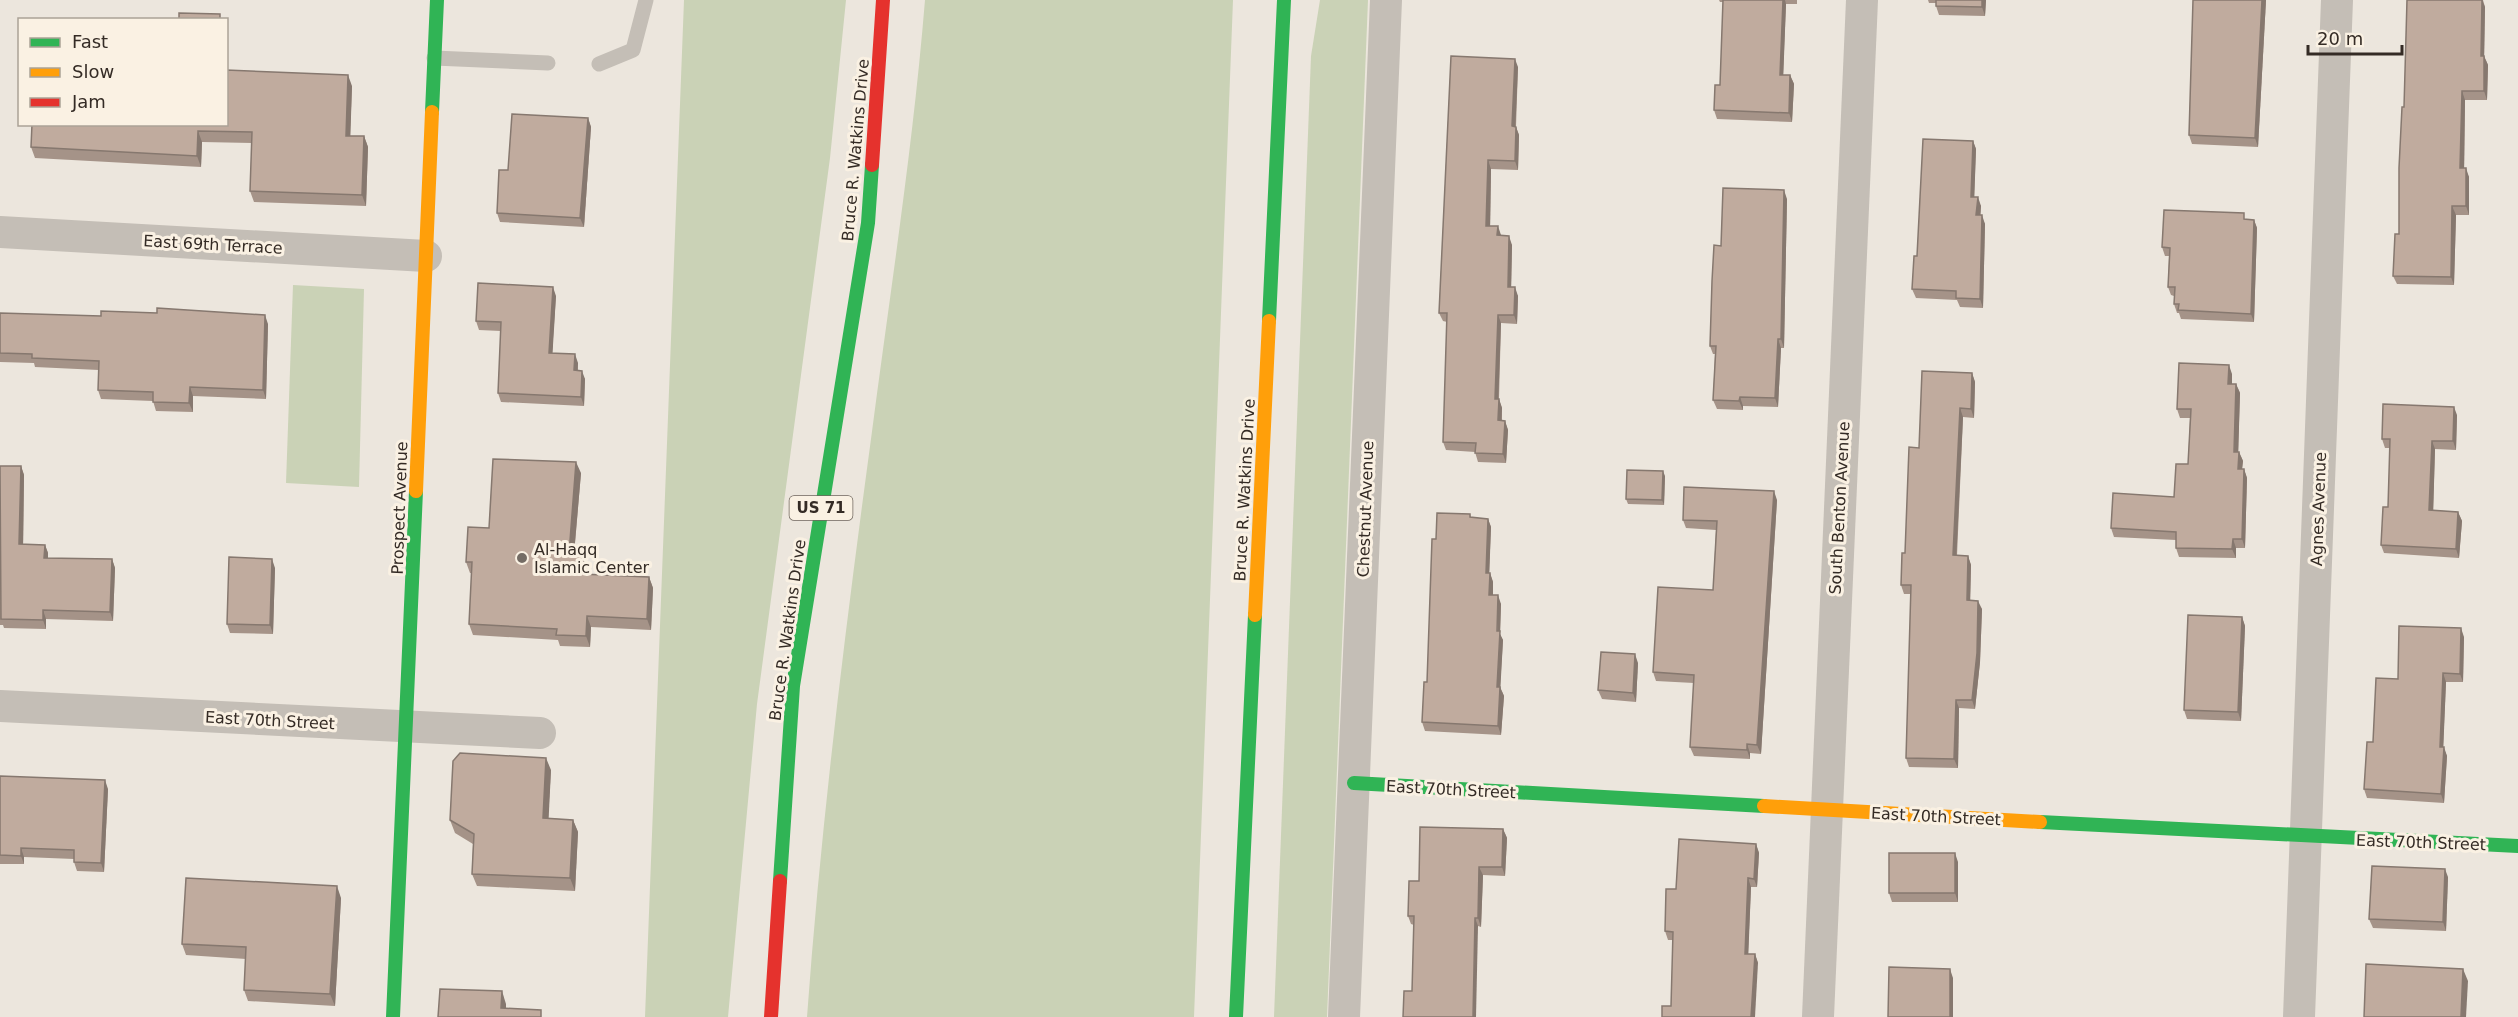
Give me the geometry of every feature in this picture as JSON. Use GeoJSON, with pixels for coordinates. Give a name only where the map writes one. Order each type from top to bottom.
{"type":"FeatureCollection","features":[{"type":"Feature","properties":{"kind":"main road","name":"Prospect Avenue"},"geometry":{"type":"LineString","coordinates":[[393,1017],[436,0]]}},
{"type":"Feature","properties":{"kind":"main road","name":"Bruce R. Watkins Drive"},"geometry":{"type":"LineString","coordinates":[[771,1017],[793,686],[868,223],[883,0]]}},
{"type":"Feature","properties":{"kind":"main road","name":"Bruce R. Watkins Drive"},"geometry":{"type":"LineString","coordinates":[[1236,1017],[1284,0]]}},
{"type":"Feature","properties":{"kind":"main road","name":"East 70th Street"},"geometry":{"type":"LineString","coordinates":[[1354,783],[2306,837],[2518,846]]}},
{"type":"Feature","properties":{"kind":"street","name":"Chestnut Avenue"},"geometry":{"type":"LineString","coordinates":[[1344,1017],[1386,0]]}},
{"type":"Feature","properties":{"kind":"street","name":"South Benton Avenue"},"geometry":{"type":"LineString","coordinates":[[1818,1017],[1862,0]]}},
{"type":"Feature","properties":{"kind":"street","name":"Agnes Avenue"},"geometry":{"type":"LineString","coordinates":[[2299,1017],[2337,0]]}},
{"type":"Feature","properties":{"kind":"street","name":"East 69th Terrace"},"geometry":{"type":"LineString","coordinates":[[0,232],[426,256]]}},
{"type":"Feature","properties":{"kind":"street","name":"East 70th Street"},"geometry":{"type":"LineString","coordinates":[[0,706],[540,733]]}},
{"type":"Feature","properties":{"kind":"lane"},"geometry":{"type":"LineString","coordinates":[[599,64],[633,50],[646,0]]}},
{"type":"Feature","properties":{"kind":"lane"},"geometry":{"type":"LineString","coordinates":[[434,58],[548,63]]}},
{"type":"Feature","properties":{"kind":"green space"},"geometry":{"type":"Polygon","coordinates":[[[684,0],[846,0],[830,158],[757,704],[728,1017],[645,1017],[684,0]]]}},
{"type":"Feature","properties":{"kind":"green space"},"geometry":{"type":"Polygon","coordinates":[[[925,0],[1233,0],[1194,1017],[807,1017],[834,728],[908,165],[925,0]]]}},
{"type":"Feature","properties":{"kind":"green space"},"geometry":{"type":"Polygon","coordinates":[[[1320,0],[1368,0],[1327,1017],[1274,1017],[1311,56],[1320,0]]]}},
{"type":"Feature","properties":{"kind":"green space"},"geometry":{"type":"Polygon","coordinates":[[[293,285],[364,289],[359,487],[286,483],[293,285]]]}},
{"type":"Feature","properties":{"kind":"building"},"geometry":{"type":"Polygon","coordinates":[[[1723,0],[1783,0],[1780,75],[1790,75],[1789,113],[1714,110],[1715,85],[1720,85],[1723,0]]]}},
{"type":"Feature","properties":{"kind":"building"},"geometry":{"type":"Polygon","coordinates":[[[1936,0],[1982,0],[1982,7],[1936,6],[1936,0]]]}},
{"type":"Feature","properties":{"kind":"building"},"geometry":{"type":"Polygon","coordinates":[[[2193,0],[2262,0],[2255,138],[2189,135],[2193,0]]]}},
{"type":"Feature","properties":{"kind":"building"},"geometry":{"type":"Polygon","coordinates":[[[2407,0],[2482,0],[2481,56],[2484,56],[2484,91],[2462,91],[2460,168],[2466,168],[2466,206],[2452,206],[2451,277],[2393,276],[2395,234],[2399,234],[2399,168],[2402,107],[2404,107],[2407,0]]]}},
{"type":"Feature","properties":{"kind":"building"},"geometry":{"type":"Polygon","coordinates":[[[179,13],[220,14],[220,18],[179,18],[179,13]]]}},
{"type":"Feature","properties":{"kind":"building"},"geometry":{"type":"Polygon","coordinates":[[[1451,56],[1515,59],[1512,126],[1516,127],[1515,161],[1488,160],[1486,226],[1498,226],[1497,235],[1509,236],[1508,287],[1515,287],[1514,315],[1498,315],[1495,399],[1499,399],[1498,420],[1505,421],[1503,454],[1475,453],[1476,443],[1443,442],[1447,313],[1439,313],[1451,56]]]}},
{"type":"Feature","properties":{"kind":"building"},"geometry":{"type":"Polygon","coordinates":[[[228,70],[348,75],[346,136],[364,136],[362,195],[250,191],[252,132],[198,131],[197,156],[31,147],[32,126],[228,126],[228,70]]]}},
{"type":"Feature","properties":{"kind":"building"},"geometry":{"type":"Polygon","coordinates":[[[512,114],[588,118],[580,218],[497,213],[499,170],[508,170],[512,114]]]}},
{"type":"Feature","properties":{"kind":"building"},"geometry":{"type":"Polygon","coordinates":[[[1923,139],[1973,141],[1971,197],[1978,197],[1976,215],[1982,215],[1980,299],[1956,298],[1956,291],[1912,289],[1914,256],[1917,256],[1923,139]]]}},
{"type":"Feature","properties":{"kind":"building"},"geometry":{"type":"Polygon","coordinates":[[[1723,188],[1784,190],[1781,339],[1778,339],[1775,398],[1740,397],[1739,401],[1713,400],[1716,346],[1710,346],[1712,281],[1714,245],[1721,246],[1723,188]]]}},
{"type":"Feature","properties":{"kind":"building"},"geometry":{"type":"Polygon","coordinates":[[[2164,210],[2244,213],[2244,219],[2254,220],[2251,314],[2178,310],[2179,304],[2174,304],[2175,287],[2168,287],[2170,248],[2162,247],[2164,210]]]}},
{"type":"Feature","properties":{"kind":"building"},"geometry":{"type":"Polygon","coordinates":[[[478,283],[553,287],[549,353],[575,354],[574,370],[582,371],[581,397],[498,393],[501,322],[476,321],[478,283]]]}},
{"type":"Feature","properties":{"kind":"building"},"geometry":{"type":"Polygon","coordinates":[[[157,308],[265,315],[263,390],[190,387],[189,403],[153,402],[153,392],[98,390],[99,361],[32,358],[32,354],[0,353],[0,313],[101,316],[101,311],[157,313],[157,308]]]}},
{"type":"Feature","properties":{"kind":"building"},"geometry":{"type":"Polygon","coordinates":[[[2179,363],[2229,365],[2228,384],[2236,384],[2234,452],[2239,452],[2238,469],[2244,469],[2242,539],[2233,539],[2232,549],[2176,548],[2176,532],[2111,528],[2113,493],[2174,497],[2176,464],[2188,464],[2191,409],[2177,409],[2179,363]]]}},
{"type":"Feature","properties":{"kind":"building"},"geometry":{"type":"Polygon","coordinates":[[[1922,371],[1972,373],[1971,409],[1960,408],[1953,555],[1968,556],[1967,600],[1978,601],[1977,653],[1972,700],[1956,700],[1954,759],[1906,758],[1911,585],[1901,585],[1902,553],[1905,553],[1909,447],[1919,448],[1922,371]]]}},
{"type":"Feature","properties":{"kind":"building"},"geometry":{"type":"Polygon","coordinates":[[[2383,404],[2454,407],[2453,441],[2432,441],[2429,510],[2458,512],[2456,549],[2381,545],[2383,507],[2388,507],[2390,439],[2382,439],[2383,404]]]}},
{"type":"Feature","properties":{"kind":"building"},"geometry":{"type":"Polygon","coordinates":[[[493,459],[576,462],[569,554],[582,555],[581,574],[649,577],[647,619],[587,616],[586,636],[556,635],[557,629],[469,624],[472,562],[466,562],[468,527],[489,528],[493,459]]]}},
{"type":"Feature","properties":{"kind":"building"},"geometry":{"type":"Polygon","coordinates":[[[0,466],[21,466],[19,544],[45,545],[44,558],[112,559],[110,612],[43,610],[43,620],[1,619],[0,466]]]}},
{"type":"Feature","properties":{"kind":"building"},"geometry":{"type":"Polygon","coordinates":[[[1627,470],[1663,471],[1662,500],[1626,499],[1627,470]]]}},
{"type":"Feature","properties":{"kind":"building"},"geometry":{"type":"Polygon","coordinates":[[[1684,487],[1774,491],[1757,745],[1747,744],[1747,750],[1690,747],[1694,675],[1653,672],[1658,587],[1713,590],[1717,521],[1683,520],[1684,487]]]}},
{"type":"Feature","properties":{"kind":"building"},"geometry":{"type":"Polygon","coordinates":[[[1437,513],[1470,514],[1470,517],[1488,519],[1486,573],[1490,573],[1489,595],[1498,595],[1497,631],[1500,631],[1497,687],[1500,687],[1498,726],[1422,722],[1424,682],[1427,682],[1432,539],[1436,539],[1437,513]]]}},
{"type":"Feature","properties":{"kind":"building"},"geometry":{"type":"Polygon","coordinates":[[[229,557],[272,559],[270,625],[227,624],[229,557]]]}},
{"type":"Feature","properties":{"kind":"building"},"geometry":{"type":"Polygon","coordinates":[[[2188,615],[2242,617],[2238,712],[2184,710],[2188,615]]]}},
{"type":"Feature","properties":{"kind":"building"},"geometry":{"type":"Polygon","coordinates":[[[2399,626],[2461,628],[2460,674],[2443,673],[2440,747],[2444,747],[2441,794],[2364,789],[2367,742],[2373,742],[2376,678],[2398,679],[2399,626]]]}},
{"type":"Feature","properties":{"kind":"building"},"geometry":{"type":"Polygon","coordinates":[[[1601,652],[1635,654],[1633,693],[1598,690],[1601,652]]]}},
{"type":"Feature","properties":{"kind":"building"},"geometry":{"type":"Polygon","coordinates":[[[460,753],[546,758],[543,818],[573,820],[570,878],[472,874],[474,834],[450,820],[453,761],[460,753]]]}},
{"type":"Feature","properties":{"kind":"building"},"geometry":{"type":"Polygon","coordinates":[[[0,776],[105,780],[101,863],[74,862],[74,850],[21,848],[21,856],[0,855],[0,776]]]}},
{"type":"Feature","properties":{"kind":"building"},"geometry":{"type":"Polygon","coordinates":[[[1420,827],[1503,829],[1502,867],[1479,867],[1478,918],[1475,918],[1473,1017],[1403,1017],[1404,991],[1412,991],[1414,916],[1408,916],[1409,881],[1419,881],[1420,827]]]}},
{"type":"Feature","properties":{"kind":"building"},"geometry":{"type":"Polygon","coordinates":[[[1679,839],[1756,844],[1754,879],[1748,878],[1745,954],[1755,954],[1751,1017],[1662,1017],[1662,1006],[1671,1006],[1673,932],[1665,931],[1666,889],[1676,889],[1679,839]]]}},
{"type":"Feature","properties":{"kind":"building"},"geometry":{"type":"Polygon","coordinates":[[[1889,853],[1955,853],[1955,893],[1889,893],[1889,853]]]}},
{"type":"Feature","properties":{"kind":"building"},"geometry":{"type":"Polygon","coordinates":[[[2372,866],[2445,869],[2443,922],[2369,919],[2372,866]]]}},
{"type":"Feature","properties":{"kind":"building"},"geometry":{"type":"Polygon","coordinates":[[[186,878],[337,886],[330,994],[244,990],[246,947],[182,944],[186,878]]]}},
{"type":"Feature","properties":{"kind":"building"},"geometry":{"type":"Polygon","coordinates":[[[2366,964],[2463,969],[2461,1017],[2364,1017],[2366,964]]]}},
{"type":"Feature","properties":{"kind":"building"},"geometry":{"type":"Polygon","coordinates":[[[1889,967],[1950,969],[1950,1017],[1888,1017],[1889,967]]]}},
{"type":"Feature","properties":{"kind":"building"},"geometry":{"type":"Polygon","coordinates":[[[440,989],[502,991],[501,1008],[541,1010],[541,1017],[438,1017],[440,989]]]}},
{"type":"Feature","properties":{"kind":"traffic: fast"},"geometry":{"type":"LineString","coordinates":[[432,112],[437,0]]}},
{"type":"Feature","properties":{"kind":"traffic: fast"},"geometry":{"type":"LineString","coordinates":[[1269,321],[1284,0]]}},
{"type":"Feature","properties":{"kind":"traffic: fast"},"geometry":{"type":"LineString","coordinates":[[780,881],[793,686],[868,223],[872,165]]}},
{"type":"Feature","properties":{"kind":"traffic: fast"},"geometry":{"type":"LineString","coordinates":[[393,1017],[416,491]]}},
{"type":"Feature","properties":{"kind":"traffic: fast"},"geometry":{"type":"LineString","coordinates":[[1236,1017],[1255,615]]}},
{"type":"Feature","properties":{"kind":"traffic: fast"},"geometry":{"type":"LineString","coordinates":[[1354,783],[1764,806]]}},
{"type":"Feature","properties":{"kind":"traffic: fast"},"geometry":{"type":"LineString","coordinates":[[2040,822],[2518,846]]}},
{"type":"Feature","properties":{"kind":"traffic: slow"},"geometry":{"type":"LineString","coordinates":[[416,491],[432,112]]}},
{"type":"Feature","properties":{"kind":"traffic: slow"},"geometry":{"type":"LineString","coordinates":[[1255,615],[1269,321]]}},
{"type":"Feature","properties":{"kind":"traffic: slow"},"geometry":{"type":"LineString","coordinates":[[1764,806],[2040,822]]}},
{"type":"Feature","properties":{"kind":"traffic: jam"},"geometry":{"type":"LineString","coordinates":[[872,165],[883,0]]}},
{"type":"Feature","properties":{"kind":"traffic: jam"},"geometry":{"type":"LineString","coordinates":[[771,1017],[780,881]]}},
{"type":"Feature","properties":{"kind":"place","name":"Al-Haqq Islamic Center"},"geometry":{"type":"Point","coordinates":[522,558]}}]}
